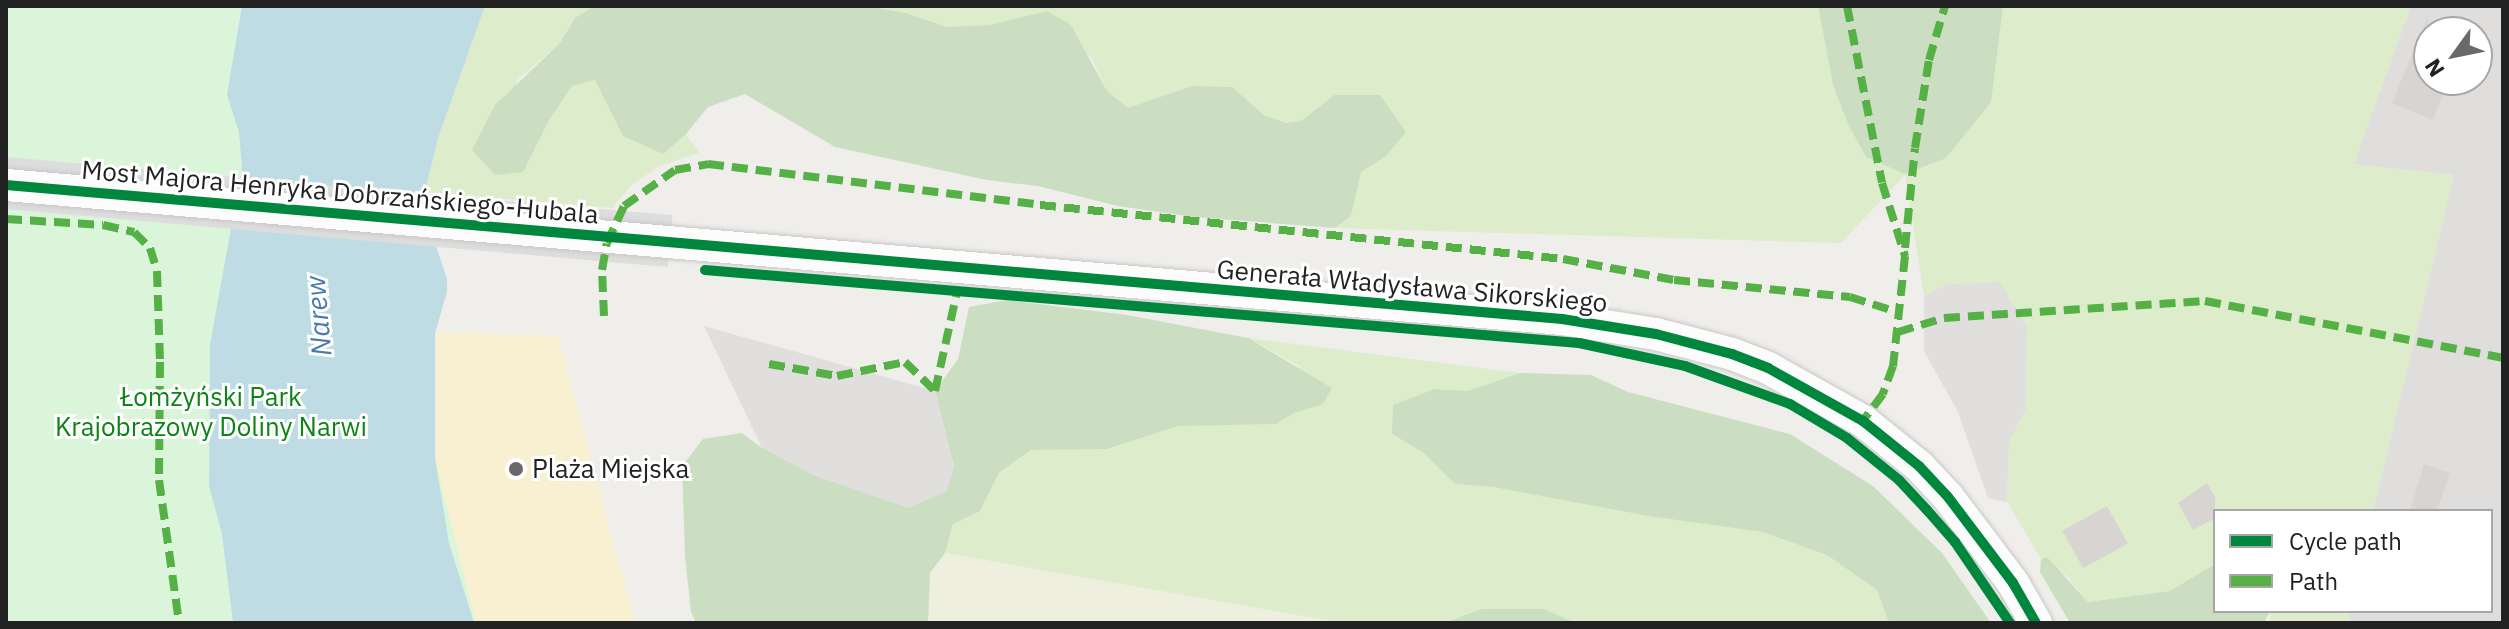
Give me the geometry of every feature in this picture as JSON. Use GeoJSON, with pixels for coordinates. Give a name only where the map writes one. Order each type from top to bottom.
{"type":"FeatureCollection","features":[{"type":"Feature","properties":{"kind":"street","name":"Most Majora Henryka Dobrzańskiego-Hubala"},"geometry":{"type":"LineString","coordinates":[[6,185],[670,243]]}},
{"type":"Feature","properties":{"kind":"street","name":"Generała Władysława Sikorskiego"},"geometry":{"type":"LineString","coordinates":[[670,243],[1562,319],[1656,334],[1708,347],[1801,384],[1890,442],[1919,466],[1965,517],[2036,623]]}},
{"type":"Feature","properties":{"kind":"shaded area"},"geometry":{"type":"Polygon","coordinates":[[[2411,6],[2503,6],[2503,623],[2347,623],[2349,613],[2493,613],[2493,509],[2373,509],[2454,175],[2353,164],[2411,6]]]}},
{"type":"Feature","properties":{"kind":"shaded area"},"geometry":{"type":"Polygon","coordinates":[[[2000,282],[2027,327],[2026,410],[2009,441],[2007,502],[1988,498],[1957,410],[1924,351],[1924,296],[1947,284],[2000,282]]]}},
{"type":"Feature","properties":{"kind":"shaded area"},"geometry":{"type":"Polygon","coordinates":[[[704,326],[935,391],[954,467],[947,491],[909,508],[815,476],[762,448],[704,326]]]}},
{"type":"Feature","properties":{"kind":"green space","name":"Łomżyński Park Krajobrazowy Doliny Narwi"},"geometry":{"type":"Polygon","coordinates":[[[6,6],[447,6],[398,312],[476,623],[6,623],[6,6]]]}},
{"type":"Feature","properties":{"kind":"green space"},"geometry":{"type":"Polygon","coordinates":[[[485,6],[594,6],[575,18],[560,43],[516,81],[548,122],[572,86],[596,80],[623,136],[663,154],[686,134],[699,153],[659,166],[631,186],[612,208],[425,192],[438,138],[485,6]]]}},
{"type":"Feature","properties":{"kind":"green space"},"geometry":{"type":"Polygon","coordinates":[[[594,6],[865,6],[906,13],[947,27],[989,25],[1047,11],[1071,25],[1107,91],[1128,108],[1192,86],[1232,87],[1264,115],[1286,123],[1301,121],[1334,95],[1380,95],[1406,132],[1386,156],[1361,172],[1351,216],[1335,228],[1194,217],[1118,206],[1038,186],[987,180],[835,147],[745,94],[708,107],[686,134],[663,154],[623,136],[595,80],[572,86],[548,122],[523,172],[495,175],[472,150],[495,105],[560,43],[575,18],[594,6]]]}},
{"type":"Feature","properties":{"kind":"green space"},"geometry":{"type":"Polygon","coordinates":[[[865,6],[1818,6],[1833,85],[1847,122],[1998,35],[2003,6],[2411,6],[2354,164],[2454,175],[2373,509],[2213,509],[2213,565],[2170,591],[2088,602],[2067,576],[2041,559],[2007,502],[2009,441],[2026,410],[2027,327],[2000,282],[1947,284],[1924,296],[1905,175],[1841,243],[1335,228],[1351,216],[1361,172],[1386,156],[1334,95],[1301,121],[1286,123],[1264,115],[1232,87],[1192,86],[1128,108],[1107,91],[1092,59],[1047,11],[989,25],[947,27],[906,13],[865,6]]]}},
{"type":"Feature","properties":{"kind":"green space"},"geometry":{"type":"Polygon","coordinates":[[[1818,6],[2003,6],[1991,102],[1946,158],[1905,174],[1866,157],[1847,122],[1833,85],[1818,6]]]}},
{"type":"Feature","properties":{"kind":"green space"},"geometry":{"type":"Polygon","coordinates":[[[1007,300],[1127,315],[1248,338],[1332,388],[1323,404],[1294,413],[1276,424],[1178,426],[1107,449],[1031,450],[999,473],[980,511],[953,524],[945,553],[930,573],[928,623],[696,623],[691,612],[685,556],[682,466],[703,439],[742,433],[762,448],[954,467],[935,391],[958,359],[969,307],[1007,300]]]}},
{"type":"Feature","properties":{"kind":"green space"},"geometry":{"type":"Polygon","coordinates":[[[1248,338],[1520,373],[1468,391],[1435,389],[1392,434],[1424,453],[1455,484],[1492,487],[1763,532],[1827,555],[1877,590],[1889,623],[1576,623],[1544,609],[1481,609],[1445,623],[1343,623],[945,553],[953,524],[980,511],[999,473],[1032,450],[1107,449],[1178,426],[1301,367],[1248,338]]]}},
{"type":"Feature","properties":{"kind":"green space"},"geometry":{"type":"Polygon","coordinates":[[[1520,373],[1591,375],[1628,392],[1790,434],[1873,486],[1942,553],[1991,623],[1889,623],[1877,590],[1827,555],[1763,532],[1649,516],[1493,487],[1455,484],[1424,453],[1392,434],[1393,405],[1435,389],[1468,391],[1520,373]]]}},
{"type":"Feature","properties":{"kind":"green space"},"geometry":{"type":"Polygon","coordinates":[[[945,553],[1343,623],[928,623],[929,573],[945,553]]]}},
{"type":"Feature","properties":{"kind":"green space"},"geometry":{"type":"Polygon","coordinates":[[[2047,557],[2088,602],[2170,591],[2213,565],[2213,613],[2269,613],[2264,623],[2070,623],[2040,572],[2041,559],[2047,557]]]}},
{"type":"Feature","properties":{"kind":"green space"},"geometry":{"type":"Polygon","coordinates":[[[1481,609],[1544,609],[1576,623],[1445,623],[1481,609]]]}},
{"type":"Feature","properties":{"kind":"green space"},"geometry":{"type":"Polygon","coordinates":[[[2270,613],[2349,613],[2349,623],[2270,623],[2270,613]]]}},
{"type":"Feature","properties":{"kind":"sand","name":"Plaża Miejska"},"geometry":{"type":"Polygon","coordinates":[[[436,332],[558,336],[635,623],[475,623],[441,502],[436,458],[436,332]]]}},
{"type":"Feature","properties":{"kind":"water","name":"Narew"},"geometry":{"type":"Polygon","coordinates":[[[242,6],[485,6],[438,138],[422,204],[447,279],[447,292],[435,333],[435,458],[449,543],[474,623],[233,623],[222,534],[209,486],[210,345],[242,167],[239,132],[227,95],[242,6]]]}},
{"type":"Feature","properties":{"kind":"pier"},"geometry":{"type":"Polygon","coordinates":[[[6,157],[672,215],[668,267],[6,209],[6,157]]]}},
{"type":"Feature","properties":{"kind":"building"},"geometry":{"type":"Polygon","coordinates":[[[2413,52],[2413,96],[2443,96],[2433,120],[2392,103],[2413,52]]]}},
{"type":"Feature","properties":{"kind":"building"},"geometry":{"type":"Polygon","coordinates":[[[2424,464],[2450,473],[2438,509],[2411,509],[2424,464]]]}},
{"type":"Feature","properties":{"kind":"building"},"geometry":{"type":"Polygon","coordinates":[[[2207,483],[2215,497],[2213,519],[2193,530],[2178,503],[2207,483]]]}},
{"type":"Feature","properties":{"kind":"building"},"geometry":{"type":"Polygon","coordinates":[[[2107,506],[2128,544],[2083,568],[2062,531],[2107,506]]]}},
{"type":"Feature","properties":{"kind":"marked path"},"geometry":{"type":"LineString","coordinates":[[1847,6],[1882,183],[1905,256],[1893,366],[1883,394],[1863,421]]}},
{"type":"Feature","properties":{"kind":"marked path"},"geometry":{"type":"LineString","coordinates":[[1905,248],[1915,148],[1929,60],[1945,6]]}},
{"type":"Feature","properties":{"kind":"marked path"},"geometry":{"type":"LineString","coordinates":[[604,316],[602,270],[607,243],[624,206],[675,170],[708,164],[1040,205],[1563,259],[1674,280],[1850,297],[1900,313]]}},
{"type":"Feature","properties":{"kind":"marked path"},"geometry":{"type":"LineString","coordinates":[[6,219],[103,225],[134,232],[150,248],[157,271],[159,480],[179,623]]}},
{"type":"Feature","properties":{"kind":"marked path"},"geometry":{"type":"LineString","coordinates":[[769,364],[837,376],[905,362],[935,391],[958,287]]}},
{"type":"Feature","properties":{"kind":"marked path"},"geometry":{"type":"LineString","coordinates":[[1898,332],[1944,318],[2205,301],[2503,358]]}},
{"type":"Feature","properties":{"kind":"cycle path"},"geometry":{"type":"LineString","coordinates":[[6,185],[1562,319],[1656,334],[1732,354],[1768,368],[1863,421],[1919,466],[1948,497],[2013,583],[2036,623]]}},
{"type":"Feature","properties":{"kind":"cycle path"},"geometry":{"type":"LineString","coordinates":[[705,270],[1579,343],[1685,366],[1790,404],[1847,438],[1899,480],[1927,510],[1955,542],[2010,623]]}},
{"type":"Feature","properties":{"kind":"place","name":"Plaża Miejska"},"geometry":{"type":"Point","coordinates":[516,469]}}]}
